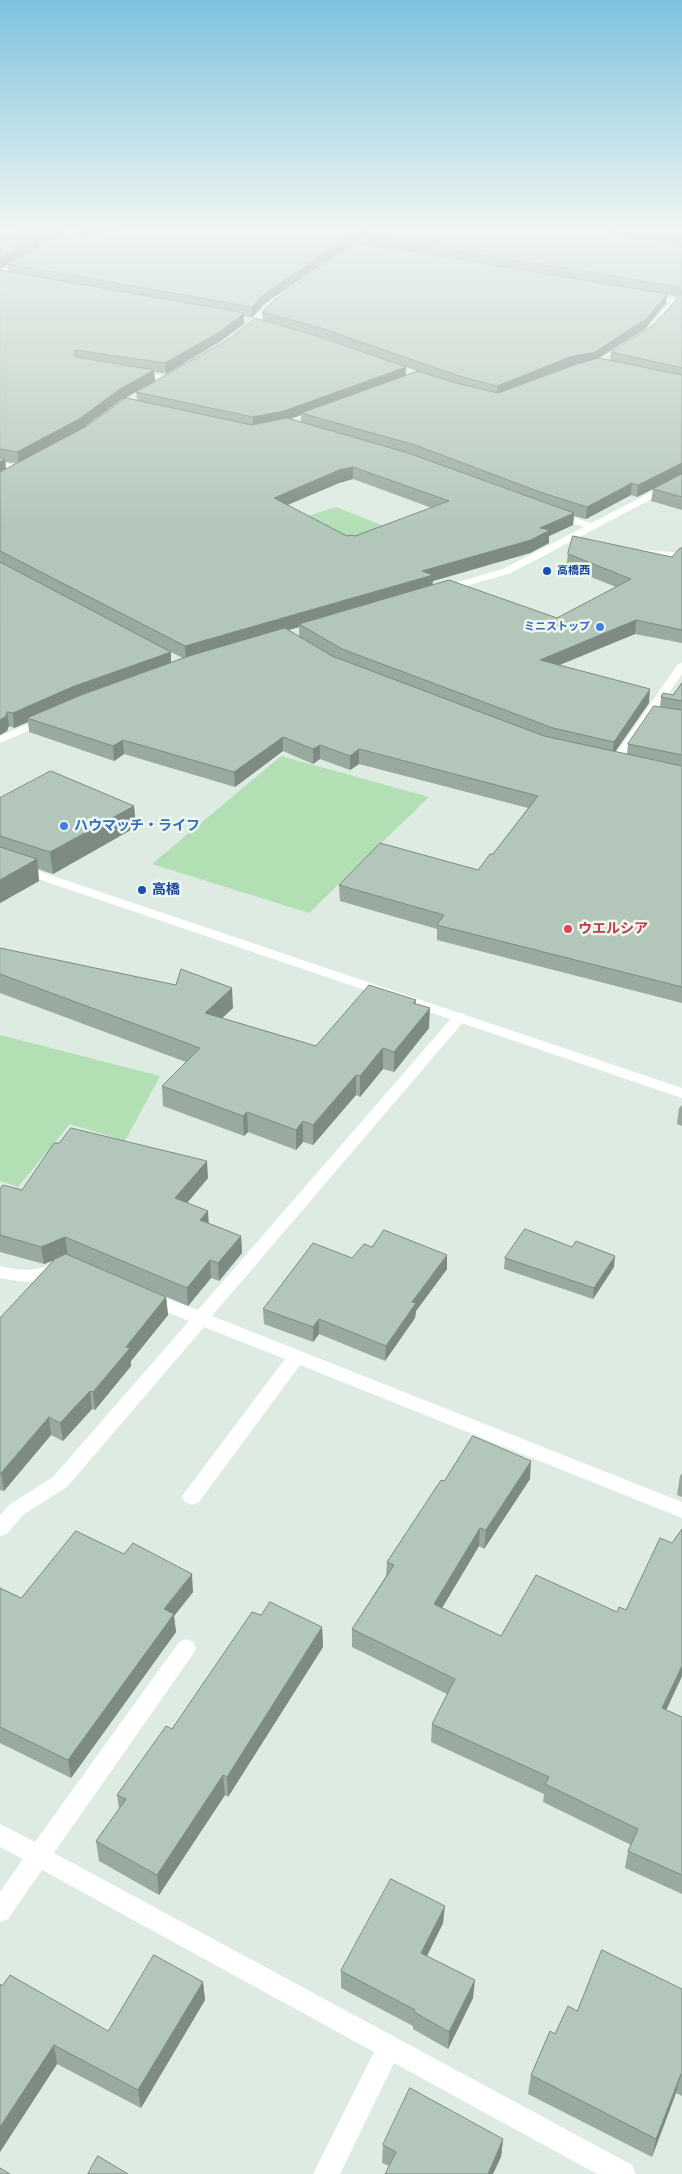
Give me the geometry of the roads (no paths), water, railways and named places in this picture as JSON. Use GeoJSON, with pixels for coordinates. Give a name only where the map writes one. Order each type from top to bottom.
{"type":"FeatureCollection","features":[{"type":"Feature","properties":{"kind":"street"},"geometry":{"type":"LineString","coordinates":[[233,340],[246,329]]}},
{"type":"Feature","properties":{"kind":"street"},"geometry":{"type":"LineString","coordinates":[[129,372],[168,379]]}},
{"type":"Feature","properties":{"kind":"street"},"geometry":{"type":"LineString","coordinates":[[154,387],[177,374]]}},
{"type":"Feature","properties":{"kind":"street"},"geometry":{"type":"LineString","coordinates":[[0,465],[25,466],[7,476]]}},
{"type":"Feature","properties":{"kind":"street"},"geometry":{"type":"LineString","coordinates":[[430,593],[507,571],[594,527],[682,479]]}},
{"type":"Feature","properties":{"kind":"street"},"geometry":{"type":"LineString","coordinates":[[544,511],[594,527]]}},
{"type":"Feature","properties":{"kind":"street"},"geometry":{"type":"LineString","coordinates":[[573,538],[591,543]]}},
{"type":"Feature","properties":{"kind":"street"},"geometry":{"type":"LineString","coordinates":[[627,551],[682,556]]}},
{"type":"Feature","properties":{"kind":"street"},"geometry":{"type":"LineString","coordinates":[[616,762],[682,666]]}},
{"type":"Feature","properties":{"kind":"street"},"geometry":{"type":"LineString","coordinates":[[0,740],[60,713]]}},
{"type":"Feature","properties":{"kind":"street"},"geometry":{"type":"LineString","coordinates":[[650,714],[666,717]]}},
{"type":"Feature","properties":{"kind":"street"},"geometry":{"type":"LineString","coordinates":[[0,862],[682,1093]]}},
{"type":"Feature","properties":{"kind":"street"},"geometry":{"type":"LineString","coordinates":[[0,1528],[16,1510],[60,1482],[460,1017]]}},
{"type":"Feature","properties":{"kind":"street"},"geometry":{"type":"LineString","coordinates":[[0,1272],[22,1276],[44,1276],[67,1263],[76,1267]]}},
{"type":"Feature","properties":{"kind":"street"},"geometry":{"type":"LineString","coordinates":[[138,1294],[682,1510]]}},
{"type":"Feature","properties":{"kind":"street"},"geometry":{"type":"LineString","coordinates":[[192,1497],[296,1358]]}},
{"type":"Feature","properties":{"kind":"street"},"geometry":{"type":"LineString","coordinates":[[0,1911],[186,1648]]}},
{"type":"Feature","properties":{"kind":"street"},"geometry":{"type":"LineString","coordinates":[[0,1835],[623,2174]]}},
{"type":"Feature","properties":{"kind":"street"},"geometry":{"type":"LineString","coordinates":[[326,2174],[389,2047]]}},
{"type":"Feature","properties":{"kind":"place","name":"高橋西"},"geometry":{"type":"Point","coordinates":[547,571]}},
{"type":"Feature","properties":{"kind":"place","name":"ミニストップ"},"geometry":{"type":"Point","coordinates":[600,627]}},
{"type":"Feature","properties":{"kind":"place","name":"ハウマッチ・ライフ"},"geometry":{"type":"Point","coordinates":[64,826]}},
{"type":"Feature","properties":{"kind":"place","name":"高橋"},"geometry":{"type":"Point","coordinates":[142,890]}},
{"type":"Feature","properties":{"kind":"place","name":"ウエルシア"},"geometry":{"type":"Point","coordinates":[568,929]}}]}
